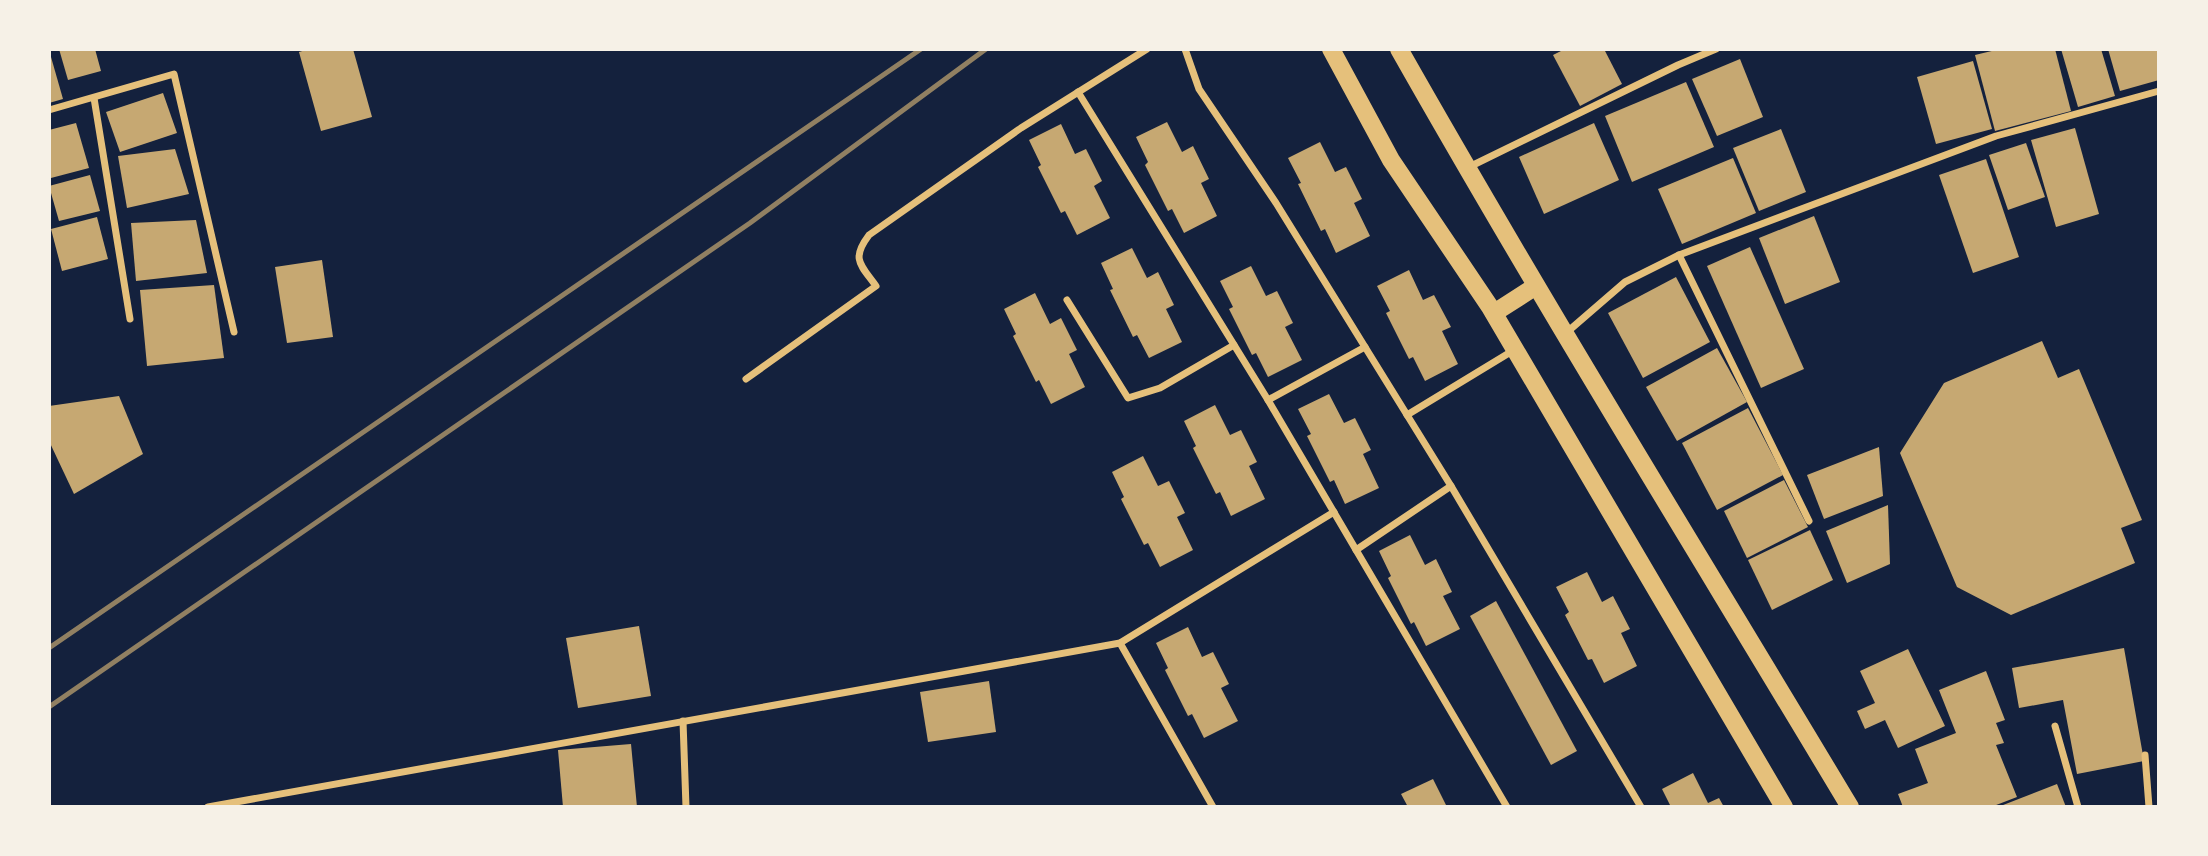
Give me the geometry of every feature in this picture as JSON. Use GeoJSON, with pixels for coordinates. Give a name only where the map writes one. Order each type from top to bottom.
{"type":"FeatureCollection","features":[{"type":"Feature","properties":{"kind":"main road"},"geometry":{"type":"LineString","coordinates":[[1331,49],[1391,160],[1494,313],[1783,807]]}},
{"type":"Feature","properties":{"kind":"main road"},"geometry":{"type":"LineString","coordinates":[[1399,49],[1536,286],[1850,807]]}},
{"type":"Feature","properties":{"kind":"main road"},"geometry":{"type":"LineString","coordinates":[[1494,313],[1536,286]]}},
{"type":"Feature","properties":{"kind":"street"},"geometry":{"type":"LineString","coordinates":[[746,380],[876,286],[858,258],[859,248],[869,235],[1021,128],[1147,49]]}},
{"type":"Feature","properties":{"kind":"street"},"geometry":{"type":"LineString","coordinates":[[1185,49],[1199,89],[1276,203],[1451,486],[1641,807]]}},
{"type":"Feature","properties":{"kind":"street"},"geometry":{"type":"LineString","coordinates":[[1467,169],[1665,71],[1716,49]]}},
{"type":"Feature","properties":{"kind":"street"},"geometry":{"type":"LineString","coordinates":[[49,110],[174,74],[234,332]]}},
{"type":"Feature","properties":{"kind":"street"},"geometry":{"type":"LineString","coordinates":[[1566,333],[1625,282],[1679,255],[1996,136],[2159,91]]}},
{"type":"Feature","properties":{"kind":"street"},"geometry":{"type":"LineString","coordinates":[[1078,92],[1268,400],[1507,807]]}},
{"type":"Feature","properties":{"kind":"street"},"geometry":{"type":"LineString","coordinates":[[93,98],[131,319]]}},
{"type":"Feature","properties":{"kind":"street"},"geometry":{"type":"LineString","coordinates":[[1679,255],[1809,521]]}},
{"type":"Feature","properties":{"kind":"street"},"geometry":{"type":"LineString","coordinates":[[1068,300],[1128,398],[1160,388],[1234,345]]}},
{"type":"Feature","properties":{"kind":"street"},"geometry":{"type":"LineString","coordinates":[[1268,400],[1365,347]]}},
{"type":"Feature","properties":{"kind":"street"},"geometry":{"type":"LineString","coordinates":[[1407,415],[1515,349]]}},
{"type":"Feature","properties":{"kind":"street"},"geometry":{"type":"LineString","coordinates":[[1356,550],[1451,486]]}},
{"type":"Feature","properties":{"kind":"street"},"geometry":{"type":"LineString","coordinates":[[208,807],[1121,643],[1334,512]]}},
{"type":"Feature","properties":{"kind":"street"},"geometry":{"type":"LineString","coordinates":[[1121,643],[1213,807]]}},
{"type":"Feature","properties":{"kind":"street"},"geometry":{"type":"LineString","coordinates":[[683,721],[686,807]]}},
{"type":"Feature","properties":{"kind":"street"},"geometry":{"type":"LineString","coordinates":[[2055,726],[2078,807]]}},
{"type":"Feature","properties":{"kind":"street"},"geometry":{"type":"LineString","coordinates":[[2145,755],[2149,807]]}},
{"type":"Feature","properties":{"kind":"building"},"geometry":{"type":"Polygon","coordinates":[[[59,49],[95,49],[101,71],[68,80],[59,49]]]}},
{"type":"Feature","properties":{"kind":"building"},"geometry":{"type":"Polygon","coordinates":[[[309,49],[353,49],[372,117],[321,131],[299,52],[309,49]]]}},
{"type":"Feature","properties":{"kind":"building"},"geometry":{"type":"Polygon","coordinates":[[[1565,49],[1604,49],[1622,84],[1580,106],[1553,55],[1565,49]]]}},
{"type":"Feature","properties":{"kind":"building"},"geometry":{"type":"Polygon","coordinates":[[[2000,49],[2055,49],[2071,111],[1995,131],[1975,55],[2000,49]]]}},
{"type":"Feature","properties":{"kind":"building"},"geometry":{"type":"Polygon","coordinates":[[[2061,49],[2101,49],[2115,96],[2078,107],[2061,49]]]}},
{"type":"Feature","properties":{"kind":"building"},"geometry":{"type":"Polygon","coordinates":[[[2108,49],[2159,49],[2159,80],[2120,91],[2108,49]]]}},
{"type":"Feature","properties":{"kind":"building"},"geometry":{"type":"Polygon","coordinates":[[[49,50],[63,99],[49,103],[49,50]]]}},
{"type":"Feature","properties":{"kind":"building"},"geometry":{"type":"Polygon","coordinates":[[[1740,59],[1763,117],[1717,136],[1692,79],[1740,59]]]}},
{"type":"Feature","properties":{"kind":"building"},"geometry":{"type":"Polygon","coordinates":[[[1973,61],[1992,129],[1936,144],[1917,77],[1973,61]]]}},
{"type":"Feature","properties":{"kind":"building"},"geometry":{"type":"Polygon","coordinates":[[[1686,82],[1714,147],[1632,182],[1605,116],[1686,82]]]}},
{"type":"Feature","properties":{"kind":"building"},"geometry":{"type":"Polygon","coordinates":[[[163,93],[177,133],[120,152],[106,112],[163,93]]]}},
{"type":"Feature","properties":{"kind":"building"},"geometry":{"type":"Polygon","coordinates":[[[1167,122],[1182,152],[1193,146],[1209,179],[1201,183],[1217,216],[1184,233],[1172,209],[1168,211],[1145,165],[1148,162],[1136,137],[1167,122]]]}},
{"type":"Feature","properties":{"kind":"building"},"geometry":{"type":"Polygon","coordinates":[[[76,123],[89,168],[51,178],[49,130],[76,123]]]}},
{"type":"Feature","properties":{"kind":"building"},"geometry":{"type":"Polygon","coordinates":[[[1594,123],[1619,180],[1544,214],[1519,157],[1594,123]]]}},
{"type":"Feature","properties":{"kind":"building"},"geometry":{"type":"Polygon","coordinates":[[[1061,124],[1075,154],[1086,149],[1102,181],[1094,186],[1110,218],[1077,235],[1065,211],[1061,213],[1038,167],[1041,165],[1029,140],[1061,124]]]}},
{"type":"Feature","properties":{"kind":"building"},"geometry":{"type":"Polygon","coordinates":[[[2075,128],[2099,214],[2056,227],[2031,140],[2075,128]]]}},
{"type":"Feature","properties":{"kind":"building"},"geometry":{"type":"Polygon","coordinates":[[[1781,129],[1806,192],[1759,211],[1733,148],[1781,129]]]}},
{"type":"Feature","properties":{"kind":"building"},"geometry":{"type":"Polygon","coordinates":[[[1320,142],[1335,172],[1346,167],[1362,199],[1354,203],[1370,236],[1336,253],[1325,229],[1321,231],[1288,158],[1320,142]]]}},
{"type":"Feature","properties":{"kind":"building"},"geometry":{"type":"Polygon","coordinates":[[[2026,143],[2045,197],[2008,210],[1989,155],[2026,143]]]}},
{"type":"Feature","properties":{"kind":"building"},"geometry":{"type":"Polygon","coordinates":[[[175,149],[189,194],[127,208],[118,156],[175,149]]]}},
{"type":"Feature","properties":{"kind":"building"},"geometry":{"type":"Polygon","coordinates":[[[1733,158],[1756,213],[1682,244],[1658,189],[1733,158]]]}},
{"type":"Feature","properties":{"kind":"building"},"geometry":{"type":"Polygon","coordinates":[[[1986,159],[2019,257],[1973,273],[1939,175],[1986,159]]]}},
{"type":"Feature","properties":{"kind":"building"},"geometry":{"type":"Polygon","coordinates":[[[90,175],[100,211],[59,221],[49,186],[90,175]]]}},
{"type":"Feature","properties":{"kind":"building"},"geometry":{"type":"Polygon","coordinates":[[[1814,216],[1840,282],[1785,304],[1759,238],[1814,216]]]}},
{"type":"Feature","properties":{"kind":"building"},"geometry":{"type":"Polygon","coordinates":[[[97,217],[108,259],[62,271],[51,229],[97,217]]]}},
{"type":"Feature","properties":{"kind":"building"},"geometry":{"type":"Polygon","coordinates":[[[196,220],[207,273],[136,281],[131,223],[196,220]]]}},
{"type":"Feature","properties":{"kind":"building"},"geometry":{"type":"Polygon","coordinates":[[[1750,247],[1804,369],[1761,388],[1707,266],[1750,247]]]}},
{"type":"Feature","properties":{"kind":"building"},"geometry":{"type":"Polygon","coordinates":[[[1132,248],[1147,278],[1158,272],[1174,305],[1166,309],[1182,342],[1149,358],[1137,335],[1133,337],[1110,290],[1113,289],[1101,263],[1132,248]]]}},
{"type":"Feature","properties":{"kind":"building"},"geometry":{"type":"Polygon","coordinates":[[[322,260],[333,337],[287,343],[275,267],[322,260]]]}},
{"type":"Feature","properties":{"kind":"building"},"geometry":{"type":"Polygon","coordinates":[[[1251,266],[1266,296],[1277,291],[1293,323],[1285,327],[1302,360],[1268,377],[1256,353],[1252,355],[1229,309],[1233,307],[1220,281],[1251,266]]]}},
{"type":"Feature","properties":{"kind":"building"},"geometry":{"type":"Polygon","coordinates":[[[1409,270],[1423,300],[1434,295],[1451,327],[1442,331],[1458,364],[1425,381],[1413,357],[1409,359],[1386,313],[1390,311],[1377,286],[1409,270]]]}},
{"type":"Feature","properties":{"kind":"building"},"geometry":{"type":"Polygon","coordinates":[[[1676,277],[1710,342],[1643,378],[1608,313],[1676,277]]]}},
{"type":"Feature","properties":{"kind":"building"},"geometry":{"type":"Polygon","coordinates":[[[214,285],[224,358],[147,366],[140,290],[214,285]]]}},
{"type":"Feature","properties":{"kind":"building"},"geometry":{"type":"Polygon","coordinates":[[[1035,293],[1050,324],[1061,318],[1077,350],[1069,354],[1085,387],[1051,404],[1039,380],[1036,382],[1013,336],[1016,334],[1004,309],[1035,293]]]}},
{"type":"Feature","properties":{"kind":"building"},"geometry":{"type":"Polygon","coordinates":[[[2042,341],[2058,378],[2079,369],[2142,520],[2121,528],[2135,563],[2011,615],[1957,587],[1900,453],[1944,383],[2042,341]]]}},
{"type":"Feature","properties":{"kind":"building"},"geometry":{"type":"Polygon","coordinates":[[[1717,348],[1747,402],[1677,441],[1646,387],[1717,348]]]}},
{"type":"Feature","properties":{"kind":"building"},"geometry":{"type":"Polygon","coordinates":[[[1329,394],[1344,423],[1355,418],[1371,450],[1363,454],[1379,488],[1345,504],[1334,480],[1330,482],[1307,436],[1311,434],[1298,409],[1329,394]]]}},
{"type":"Feature","properties":{"kind":"building"},"geometry":{"type":"Polygon","coordinates":[[[119,396],[143,454],[74,494],[49,441],[49,406],[119,396]]]}},
{"type":"Feature","properties":{"kind":"building"},"geometry":{"type":"Polygon","coordinates":[[[1215,405],[1230,435],[1241,430],[1257,462],[1249,466],[1265,499],[1231,516],[1220,492],[1216,494],[1193,448],[1196,446],[1184,421],[1215,405]]]}},
{"type":"Feature","properties":{"kind":"building"},"geometry":{"type":"Polygon","coordinates":[[[1748,408],[1783,475],[1717,510],[1682,443],[1748,408]]]}},
{"type":"Feature","properties":{"kind":"building"},"geometry":{"type":"Polygon","coordinates":[[[1879,447],[1883,496],[1824,519],[1807,475],[1879,447]]]}},
{"type":"Feature","properties":{"kind":"building"},"geometry":{"type":"Polygon","coordinates":[[[1143,456],[1158,486],[1169,481],[1185,513],[1177,517],[1193,550],[1160,567],[1148,543],[1144,545],[1121,499],[1124,497],[1112,472],[1143,456]]]}},
{"type":"Feature","properties":{"kind":"building"},"geometry":{"type":"Polygon","coordinates":[[[1784,480],[1808,527],[1747,558],[1724,511],[1784,480]]]}},
{"type":"Feature","properties":{"kind":"building"},"geometry":{"type":"Polygon","coordinates":[[[1888,505],[1890,564],[1847,583],[1826,531],[1888,505]]]}},
{"type":"Feature","properties":{"kind":"building"},"geometry":{"type":"Polygon","coordinates":[[[1810,530],[1833,580],[1772,610],[1748,560],[1810,530]]]}},
{"type":"Feature","properties":{"kind":"building"},"geometry":{"type":"Polygon","coordinates":[[[1410,535],[1425,565],[1436,559],[1452,592],[1443,596],[1460,629],[1426,646],[1414,622],[1411,624],[1388,578],[1391,576],[1379,551],[1410,535]]]}},
{"type":"Feature","properties":{"kind":"building"},"geometry":{"type":"Polygon","coordinates":[[[1587,572],[1602,602],[1613,596],[1630,629],[1621,633],[1637,666],[1604,683],[1592,659],[1588,660],[1565,615],[1569,612],[1556,587],[1587,572]]]}},
{"type":"Feature","properties":{"kind":"building"},"geometry":{"type":"Polygon","coordinates":[[[1496,601],[1577,751],[1551,765],[1470,616],[1496,601]]]}},
{"type":"Feature","properties":{"kind":"building"},"geometry":{"type":"Polygon","coordinates":[[[639,626],[651,696],[578,708],[566,638],[639,626]]]}},
{"type":"Feature","properties":{"kind":"building"},"geometry":{"type":"Polygon","coordinates":[[[1188,627],[1202,657],[1213,652],[1229,684],[1221,688],[1238,721],[1204,738],[1192,714],[1188,716],[1165,670],[1168,668],[1156,643],[1188,627]]]}},
{"type":"Feature","properties":{"kind":"building"},"geometry":{"type":"Polygon","coordinates":[[[2124,648],[2144,761],[2077,774],[2063,700],[2019,708],[2012,668],[2124,648]]]}},
{"type":"Feature","properties":{"kind":"building"},"geometry":{"type":"Polygon","coordinates":[[[1908,649],[1945,726],[1898,748],[1885,720],[1865,729],[1857,711],[1875,703],[1860,671],[1908,649]]]}},
{"type":"Feature","properties":{"kind":"building"},"geometry":{"type":"Polygon","coordinates":[[[1986,671],[2005,720],[1996,723],[2004,743],[1996,745],[2017,797],[1991,807],[1903,807],[1898,794],[1928,783],[1915,749],[1956,733],[1939,690],[1986,671]]]}},
{"type":"Feature","properties":{"kind":"building"},"geometry":{"type":"Polygon","coordinates":[[[989,681],[996,732],[928,742],[920,692],[989,681]]]}},
{"type":"Feature","properties":{"kind":"building"},"geometry":{"type":"Polygon","coordinates":[[[631,744],[637,807],[563,807],[558,750],[631,744]]]}},
{"type":"Feature","properties":{"kind":"building"},"geometry":{"type":"Polygon","coordinates":[[[1693,773],[1708,803],[1719,798],[1724,807],[1671,807],[1662,789],[1693,773]]]}},
{"type":"Feature","properties":{"kind":"building"},"geometry":{"type":"Polygon","coordinates":[[[1433,779],[1447,807],[1408,807],[1401,794],[1433,779]]]}},
{"type":"Feature","properties":{"kind":"building"},"geometry":{"type":"Polygon","coordinates":[[[2057,784],[2066,807],[1998,807],[2057,784]]]}},
{"type":"Feature","properties":{"kind":"railway"},"geometry":{"type":"LineString","coordinates":[[49,648],[921,49]]}},
{"type":"Feature","properties":{"kind":"railway"},"geometry":{"type":"LineString","coordinates":[[49,707],[750,223],[986,49]]}}]}
